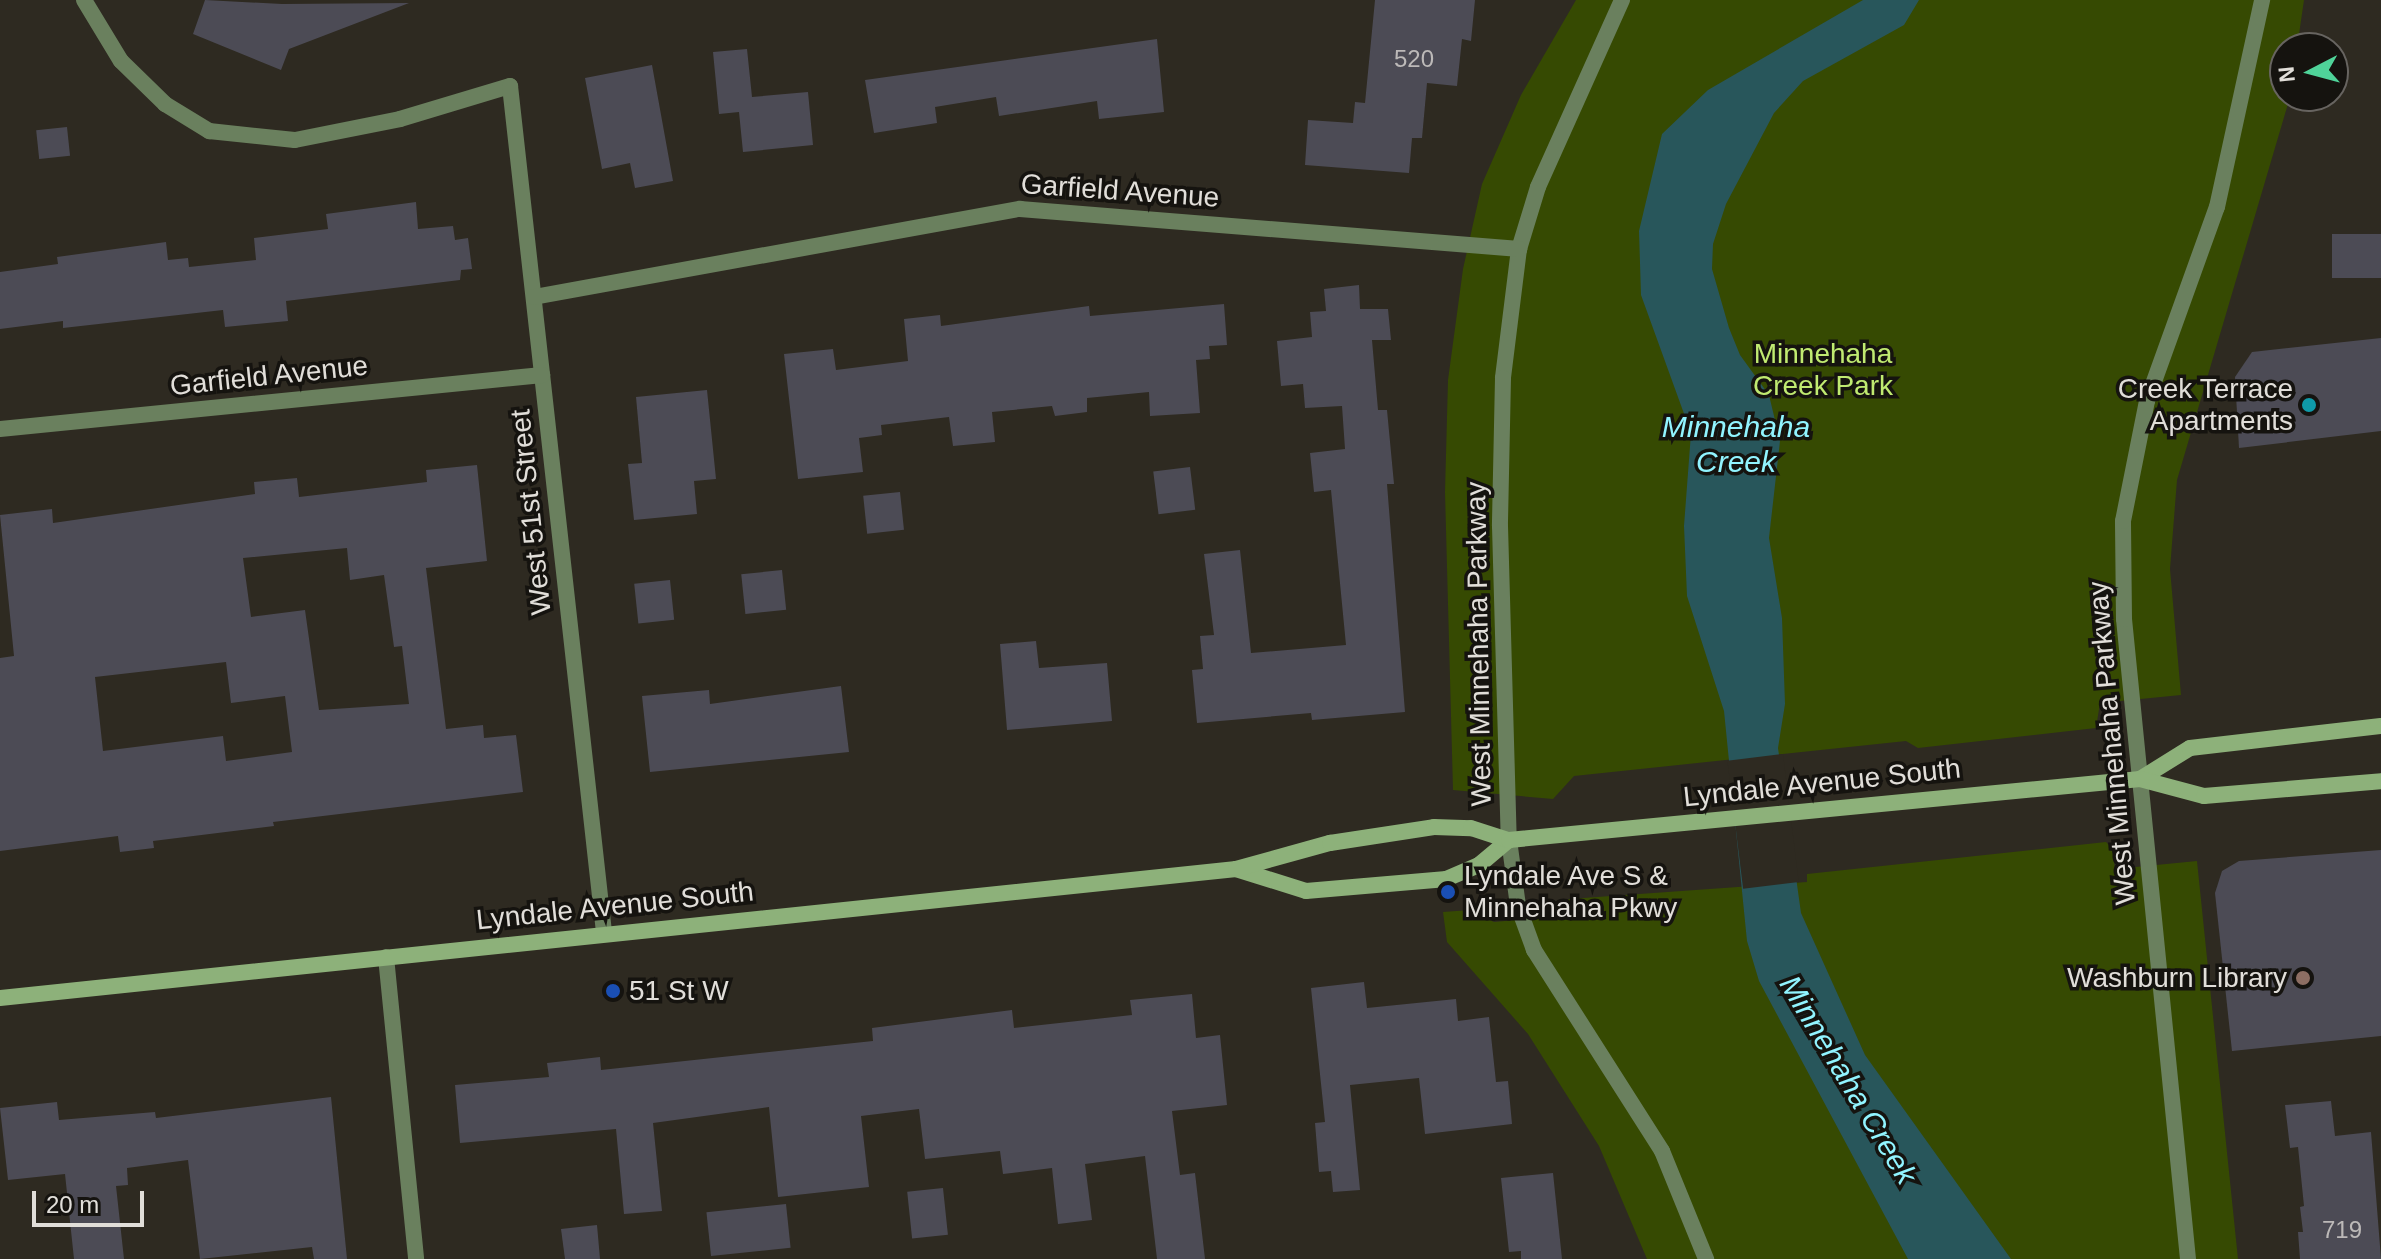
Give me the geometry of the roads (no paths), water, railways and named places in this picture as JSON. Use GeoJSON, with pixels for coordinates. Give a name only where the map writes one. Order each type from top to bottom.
{"type":"FeatureCollection","features":[{"type":"Feature","properties":{"kind":"main road"},"geometry":{"type":"LineString","coordinates":[[2140,779],[2172,756],[2199,746],[2381,726]]}},
{"type":"Feature","properties":{"kind":"main road","name":"Lyndale Avenue South"},"geometry":{"type":"LineString","coordinates":[[0,998],[604,932],[1236,869],[1330,843],[1434,827],[1471,828],[1509,840],[2140,779],[2204,796],[2381,781]]}},
{"type":"Feature","properties":{"kind":"main road","name":"Lyndale Avenue South"},"geometry":{"type":"LineString","coordinates":[[1236,869],[1306,891],[1446,879],[1471,870],[1509,840]]}},
{"type":"Feature","properties":{"kind":"street","name":"West 51st Street"},"geometry":{"type":"LineString","coordinates":[[84,0],[121,61],[165,104],[209,131],[295,140],[400,119],[510,86],[604,932]]}},
{"type":"Feature","properties":{"kind":"street","name":"West Minnehaha Parkway"},"geometry":{"type":"LineString","coordinates":[[1622,0],[1538,187],[1519,249],[1503,378],[1500,511],[1509,840],[1518,906],[1534,950],[1662,1151],[1706,1259]]}},
{"type":"Feature","properties":{"kind":"street","name":"West Minnehaha Parkway"},"geometry":{"type":"LineString","coordinates":[[2188,1259],[2122,568],[2131,467],[2147,401],[2217,207],[2262,0]]}},
{"type":"Feature","properties":{"kind":"street","name":"Garfield Avenue"},"geometry":{"type":"LineString","coordinates":[[534,297],[1020,209],[1519,249]]}},
{"type":"Feature","properties":{"kind":"street","name":"Garfield Avenue"},"geometry":{"type":"LineString","coordinates":[[0,429],[542,375]]}},
{"type":"Feature","properties":{"kind":"street"},"geometry":{"type":"LineString","coordinates":[[386,957],[416,1259]]}},
{"type":"Feature","properties":{"kind":"water","name":"Minnehaha Creek"},"geometry":{"type":"Polygon","coordinates":[[[1863,0],[1919,0],[1904,25],[1803,81],[1774,113],[1726,204],[1713,244],[1712,269],[1740,355],[1769,395],[1780,441],[1769,538],[1782,618],[1785,704],[1778,748],[1801,913],[1865,1055],[2011,1259],[1908,1259],[1759,981],[1747,941],[1724,711],[1687,596],[1684,526],[1691,433],[1641,295],[1639,231],[1662,134],[1708,90],[1863,0]]]}},
{"type":"Feature","properties":{"kind":"place","name":"Creek Terrace Apartments"},"geometry":{"type":"Point","coordinates":[2309,405]}},
{"type":"Feature","properties":{"kind":"place","name":"Lyndale Ave S & Minnehaha Pkwy"},"geometry":{"type":"Point","coordinates":[1448,892]}},
{"type":"Feature","properties":{"kind":"place","name":"Washburn Library"},"geometry":{"type":"Point","coordinates":[2303,978]}},
{"type":"Feature","properties":{"kind":"place","name":"51 St W"},"geometry":{"type":"Point","coordinates":[613,991]}},
{"type":"Feature","properties":{"kind":"park label","name":"Minnehaha Creek Park"},"geometry":{"type":"Point","coordinates":[1823,370]}}]}
